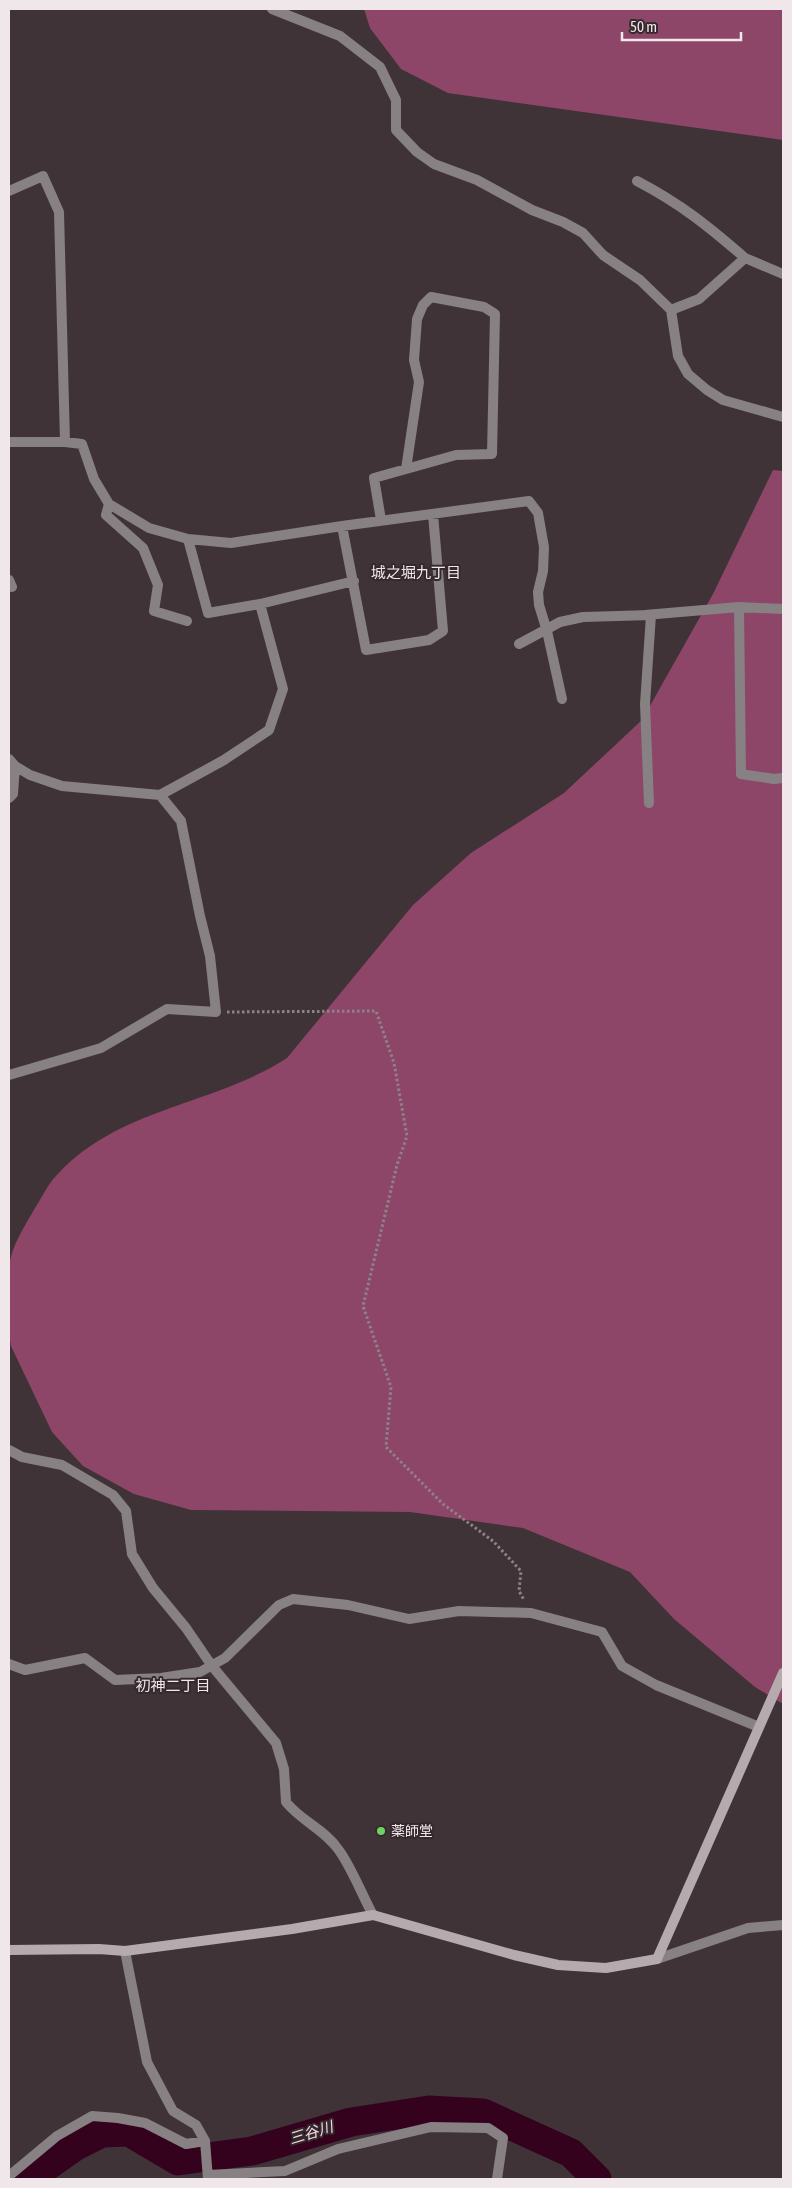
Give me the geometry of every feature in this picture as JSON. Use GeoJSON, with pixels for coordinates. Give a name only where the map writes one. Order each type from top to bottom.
{"type":"FeatureCollection","features":[{"type":"Feature","properties":{"kind":"street"},"geometry":{"type":"LineString","coordinates":[[272,9],[340,36],[380,67],[396,100],[396,130],[417,152],[434,164],[477,180],[532,210],[563,222],[583,233],[603,255],[640,280],[671,310],[678,356],[688,374],[707,390],[723,400],[783,417]]}},
{"type":"Feature","properties":{"kind":"street"},"geometry":{"type":"LineString","coordinates":[[9,191],[43,176],[59,212],[65,442]]}},
{"type":"Feature","properties":{"kind":"street"},"geometry":{"type":"LineString","coordinates":[[638,181],[670,198],[700,219],[744,258],[783,274]]}},
{"type":"Feature","properties":{"kind":"street"},"geometry":{"type":"LineString","coordinates":[[671,310],[699,299],[744,258]]}},
{"type":"Feature","properties":{"kind":"street"},"geometry":{"type":"LineString","coordinates":[[381,520],[374,478],[456,455],[492,454],[495,314],[484,307],[431,297],[422,305],[417,319],[414,360],[419,382],[406,469]]}},
{"type":"Feature","properties":{"kind":"street"},"geometry":{"type":"LineString","coordinates":[[9,442],[65,442],[82,444],[94,479],[110,504],[149,528],[188,539],[231,543],[381,520],[529,501],[538,513],[544,547],[543,571],[538,592],[539,605],[547,631],[562,699]]}},
{"type":"Feature","properties":{"kind":"street"},"geometry":{"type":"LineString","coordinates":[[110,504],[106,515],[143,548],[158,585],[154,611],[186,621]]}},
{"type":"Feature","properties":{"kind":"street"},"geometry":{"type":"LineString","coordinates":[[342,526],[366,650],[430,640],[443,631],[433,514]]}},
{"type":"Feature","properties":{"kind":"street"},"geometry":{"type":"LineString","coordinates":[[188,539],[208,613],[260,604],[354,581]]}},
{"type":"Feature","properties":{"kind":"street"},"geometry":{"type":"LineString","coordinates":[[12,762],[30,774],[62,786],[160,795],[224,760],[269,730],[283,689],[260,604]]}},
{"type":"Feature","properties":{"kind":"street"},"geometry":{"type":"LineString","coordinates":[[651,615],[640,615],[739,607],[783,609]]}},
{"type":"Feature","properties":{"kind":"street"},"geometry":{"type":"LineString","coordinates":[[739,607],[740,774],[774,779],[783,778]]}},
{"type":"Feature","properties":{"kind":"street"},"geometry":{"type":"LineString","coordinates":[[519,644],[547,631],[560,622],[583,617],[651,615]]}},
{"type":"Feature","properties":{"kind":"street"},"geometry":{"type":"LineString","coordinates":[[648,803],[645,704],[651,615]]}},
{"type":"Feature","properties":{"kind":"street"},"geometry":{"type":"LineString","coordinates":[[9,798],[13,794],[12,762]]}},
{"type":"Feature","properties":{"kind":"street"},"geometry":{"type":"LineString","coordinates":[[9,1075],[101,1048],[167,1009],[216,1012],[210,956],[181,821],[160,795]]}},
{"type":"Feature","properties":{"kind":"street"},"geometry":{"type":"LineString","coordinates":[[9,1450],[22,1457],[62,1465],[113,1495],[126,1511],[132,1554],[154,1588],[186,1628],[212,1666],[276,1744],[284,1769],[286,1802],[308,1822],[318,1827],[338,1849],[373,1915]]}},
{"type":"Feature","properties":{"kind":"street"},"geometry":{"type":"LineString","coordinates":[[9,1664],[25,1670],[85,1658],[115,1680],[161,1678],[200,1672],[225,1658],[279,1605],[294,1600],[348,1605],[410,1619],[459,1611],[532,1613],[602,1632],[622,1666],[656,1685],[760,1727]]}},
{"type":"Feature","properties":{"kind":"street"},"geometry":{"type":"LineString","coordinates":[[657,1959],[783,1673]]}},
{"type":"Feature","properties":{"kind":"street"},"geometry":{"type":"LineString","coordinates":[[9,1950],[99,1949],[125,1951],[292,1929],[373,1915],[514,1955],[558,1965],[606,1968],[657,1959],[748,1928],[783,1925]]}},
{"type":"Feature","properties":{"kind":"street"},"geometry":{"type":"LineString","coordinates":[[125,1951],[147,2062],[173,2111],[196,2124],[205,2141],[208,2177],[284,2171],[338,2149],[430,2127],[488,2128],[503,2138],[497,2179]]}},
{"type":"Feature","properties":{"kind":"street"},"geometry":{"type":"LineString","coordinates":[[9,2176],[57,2136],[92,2116],[144,2123],[186,2144],[205,2141]]}},
{"type":"Feature","properties":{"kind":"path"},"geometry":{"type":"LineString","coordinates":[[216,1012],[376,1011],[394,1063],[407,1136],[363,1306],[391,1387],[386,1447],[444,1504],[494,1541],[521,1571],[519,1591],[532,1613]]}},
{"type":"Feature","properties":{"kind":"shaded area"},"geometry":{"type":"Polygon","coordinates":[[[364,9],[783,9],[783,140],[448,93],[401,69],[370,28],[364,9]]]}},
{"type":"Feature","properties":{"kind":"shaded area"},"geometry":{"type":"Polygon","coordinates":[[[773,470],[783,471],[783,1704],[755,1687],[674,1619],[630,1572],[523,1528],[410,1512],[191,1510],[134,1494],[83,1466],[52,1432],[11,1346],[7,1296],[10,1259],[19,1236],[50,1183],[81,1153],[108,1135],[137,1121],[228,1087],[258,1074],[287,1058],[413,905],[471,853],[564,793],[642,720],[713,594],[773,470]]]}},
{"type":"Feature","properties":{"kind":"waterway","name":"三谷川"},"geometry":{"type":"LineString","coordinates":[[29,2179],[76,2146],[102,2133],[129,2132],[178,2161],[252,2151],[351,2122],[429,2110],[483,2113],[571,2153],[597,2179]]}},
{"type":"Feature","properties":{"kind":"place","name":"薬師堂"},"geometry":{"type":"Point","coordinates":[381,1831]}},
{"type":"Feature","properties":{"kind":"district","name":"城之堀九丁目"},"geometry":{"type":"Point","coordinates":[416,573]}},
{"type":"Feature","properties":{"kind":"district","name":"初神二丁目"},"geometry":{"type":"Point","coordinates":[173,1686]}}]}
